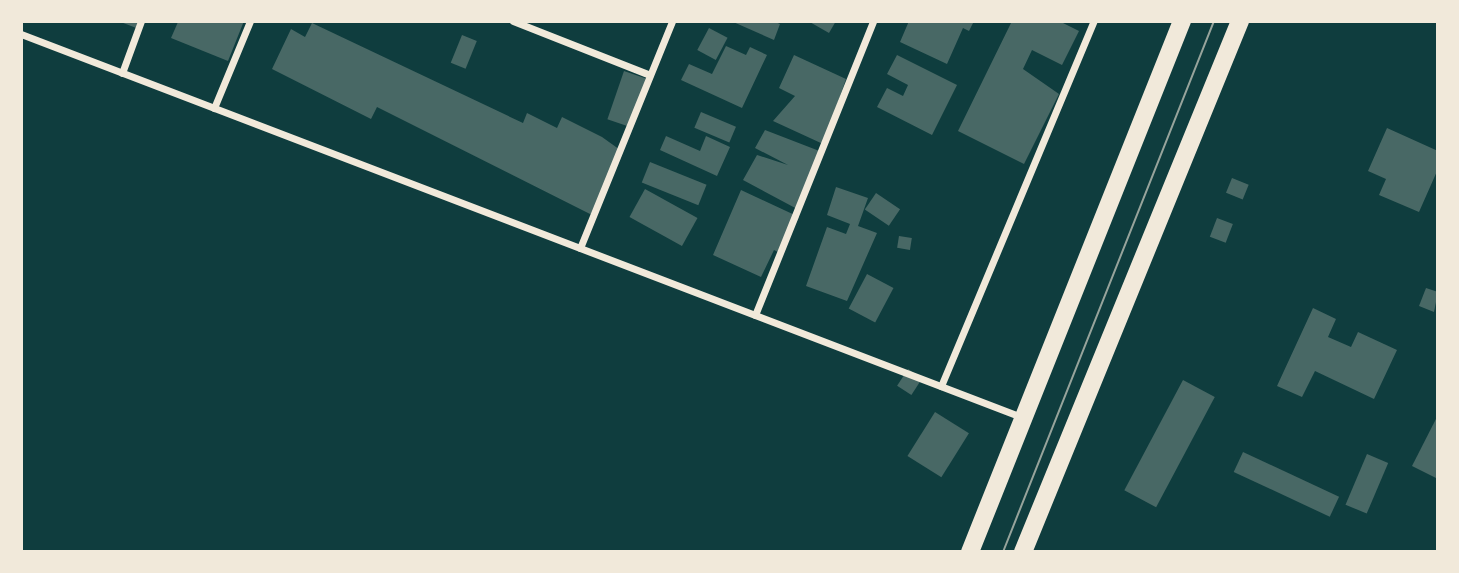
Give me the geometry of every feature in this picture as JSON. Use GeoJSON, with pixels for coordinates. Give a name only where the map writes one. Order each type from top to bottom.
{"type":"FeatureCollection","features":[{"type":"Feature","properties":{"kind":"main road"},"geometry":{"type":"LineString","coordinates":[[970,552],[1026,419],[1182,21]]}},
{"type":"Feature","properties":{"kind":"main road"},"geometry":{"type":"LineString","coordinates":[[1023,552],[1240,21]]}},
{"type":"Feature","properties":{"kind":"street"},"geometry":{"type":"LineString","coordinates":[[122,73],[141,21]]}},
{"type":"Feature","properties":{"kind":"street"},"geometry":{"type":"LineString","coordinates":[[214,108],[250,21]]}},
{"type":"Feature","properties":{"kind":"street"},"geometry":{"type":"LineString","coordinates":[[513,21],[650,75]]}},
{"type":"Feature","properties":{"kind":"street"},"geometry":{"type":"LineString","coordinates":[[580,248],[672,21]]}},
{"type":"Feature","properties":{"kind":"street"},"geometry":{"type":"LineString","coordinates":[[755,315],[873,21]]}},
{"type":"Feature","properties":{"kind":"street"},"geometry":{"type":"LineString","coordinates":[[941,386],[1094,21]]}},
{"type":"Feature","properties":{"kind":"street"},"geometry":{"type":"LineString","coordinates":[[21,34],[1026,419]]}},
{"type":"Feature","properties":{"kind":"building"},"geometry":{"type":"Polygon","coordinates":[[[118,21],[142,21],[139,29],[118,21]]]}},
{"type":"Feature","properties":{"kind":"building"},"geometry":{"type":"Polygon","coordinates":[[[244,21],[228,61],[171,38],[178,22],[244,21]]]}},
{"type":"Feature","properties":{"kind":"building"},"geometry":{"type":"Polygon","coordinates":[[[731,21],[773,21],[780,24],[774,40],[731,21]]]}},
{"type":"Feature","properties":{"kind":"building"},"geometry":{"type":"Polygon","coordinates":[[[808,21],[836,21],[829,33],[808,21]]]}},
{"type":"Feature","properties":{"kind":"building"},"geometry":{"type":"Polygon","coordinates":[[[909,21],[974,21],[969,31],[963,28],[947,64],[900,42],[909,21]]]}},
{"type":"Feature","properties":{"kind":"building"},"geometry":{"type":"Polygon","coordinates":[[[1012,21],[1059,21],[1079,31],[1062,65],[1032,50],[1023,69],[1059,94],[1024,164],[958,131],[1012,21]]]}},
{"type":"Feature","properties":{"kind":"building"},"geometry":{"type":"Polygon","coordinates":[[[312,23],[523,123],[527,113],[557,128],[562,117],[602,137],[623,152],[592,215],[377,107],[371,119],[272,69],[291,29],[305,37],[312,23]]]}},
{"type":"Feature","properties":{"kind":"building"},"geometry":{"type":"Polygon","coordinates":[[[709,28],[728,38],[716,60],[697,50],[709,28]]]}},
{"type":"Feature","properties":{"kind":"building"},"geometry":{"type":"Polygon","coordinates":[[[462,35],[477,41],[466,69],[451,63],[462,35]]]}},
{"type":"Feature","properties":{"kind":"building"},"geometry":{"type":"Polygon","coordinates":[[[726,46],[746,55],[750,47],[767,55],[742,108],[681,80],[689,64],[712,74],[726,46]]]}},
{"type":"Feature","properties":{"kind":"building"},"geometry":{"type":"Polygon","coordinates":[[[794,55],[846,79],[823,144],[773,121],[795,96],[779,88],[794,55]]]}},
{"type":"Feature","properties":{"kind":"building"},"geometry":{"type":"Polygon","coordinates":[[[897,55],[957,85],[932,135],[877,107],[887,88],[903,96],[908,85],[887,74],[897,55]]]}},
{"type":"Feature","properties":{"kind":"building"},"geometry":{"type":"Polygon","coordinates":[[[624,71],[647,79],[630,127],[607,119],[624,71]]]}},
{"type":"Feature","properties":{"kind":"building"},"geometry":{"type":"Polygon","coordinates":[[[701,112],[736,127],[729,142],[694,128],[701,112]]]}},
{"type":"Feature","properties":{"kind":"building"},"geometry":{"type":"Polygon","coordinates":[[[1387,128],[1438,151],[1438,169],[1419,212],[1379,195],[1386,179],[1368,171],[1387,128]]]}},
{"type":"Feature","properties":{"kind":"building"},"geometry":{"type":"Polygon","coordinates":[[[765,130],[822,152],[799,210],[743,180],[757,155],[788,165],[755,148],[765,130]]]}},
{"type":"Feature","properties":{"kind":"building"},"geometry":{"type":"Polygon","coordinates":[[[666,136],[700,151],[706,136],[730,147],[717,176],[660,150],[666,136]]]}},
{"type":"Feature","properties":{"kind":"building"},"geometry":{"type":"Polygon","coordinates":[[[650,162],[707,185],[698,205],[642,182],[650,162]]]}},
{"type":"Feature","properties":{"kind":"building"},"geometry":{"type":"Polygon","coordinates":[[[1232,178],[1249,185],[1243,200],[1226,193],[1232,178]]]}},
{"type":"Feature","properties":{"kind":"building"},"geometry":{"type":"Polygon","coordinates":[[[836,187],[868,198],[858,226],[877,233],[847,301],[806,286],[827,227],[846,234],[850,224],[827,215],[836,187]]]}},
{"type":"Feature","properties":{"kind":"building"},"geometry":{"type":"Polygon","coordinates":[[[645,189],[697,218],[682,246],[629,217],[645,189]]]}},
{"type":"Feature","properties":{"kind":"building"},"geometry":{"type":"Polygon","coordinates":[[[741,190],[799,217],[782,254],[774,250],[761,277],[713,255],[741,190]]]}},
{"type":"Feature","properties":{"kind":"building"},"geometry":{"type":"Polygon","coordinates":[[[876,193],[900,209],[889,226],[865,210],[876,193]]]}},
{"type":"Feature","properties":{"kind":"building"},"geometry":{"type":"Polygon","coordinates":[[[1217,218],[1233,224],[1226,243],[1210,237],[1217,218]]]}},
{"type":"Feature","properties":{"kind":"building"},"geometry":{"type":"Polygon","coordinates":[[[899,236],[912,238],[910,250],[897,248],[899,236]]]}},
{"type":"Feature","properties":{"kind":"building"},"geometry":{"type":"Polygon","coordinates":[[[867,274],[893,288],[875,323],[849,308],[867,274]]]}},
{"type":"Feature","properties":{"kind":"building"},"geometry":{"type":"Polygon","coordinates":[[[1426,288],[1438,292],[1434,312],[1419,306],[1426,288]]]}},
{"type":"Feature","properties":{"kind":"building"},"geometry":{"type":"Polygon","coordinates":[[[1313,308],[1336,319],[1328,337],[1351,347],[1358,332],[1397,350],[1374,399],[1315,371],[1302,397],[1277,386],[1313,308]]]}},
{"type":"Feature","properties":{"kind":"building"},"geometry":{"type":"Polygon","coordinates":[[[908,369],[922,378],[911,395],[897,386],[908,369]]]}},
{"type":"Feature","properties":{"kind":"building"},"geometry":{"type":"Polygon","coordinates":[[[1183,380],[1215,397],[1156,507],[1124,490],[1183,380]]]}},
{"type":"Feature","properties":{"kind":"building"},"geometry":{"type":"Polygon","coordinates":[[[935,412],[969,433],[941,477],[907,456],[935,412]]]}},
{"type":"Feature","properties":{"kind":"building"},"geometry":{"type":"Polygon","coordinates":[[[1438,415],[1438,479],[1412,466],[1438,415]]]}},
{"type":"Feature","properties":{"kind":"building"},"geometry":{"type":"Polygon","coordinates":[[[1243,452],[1339,497],[1330,517],[1234,472],[1243,452]]]}},
{"type":"Feature","properties":{"kind":"building"},"geometry":{"type":"Polygon","coordinates":[[[1367,454],[1388,463],[1367,514],[1346,505],[1367,454]]]}},
{"type":"Feature","properties":{"kind":"tram line"},"geometry":{"type":"LineString","coordinates":[[1003,552],[1214,21]]}}]}
